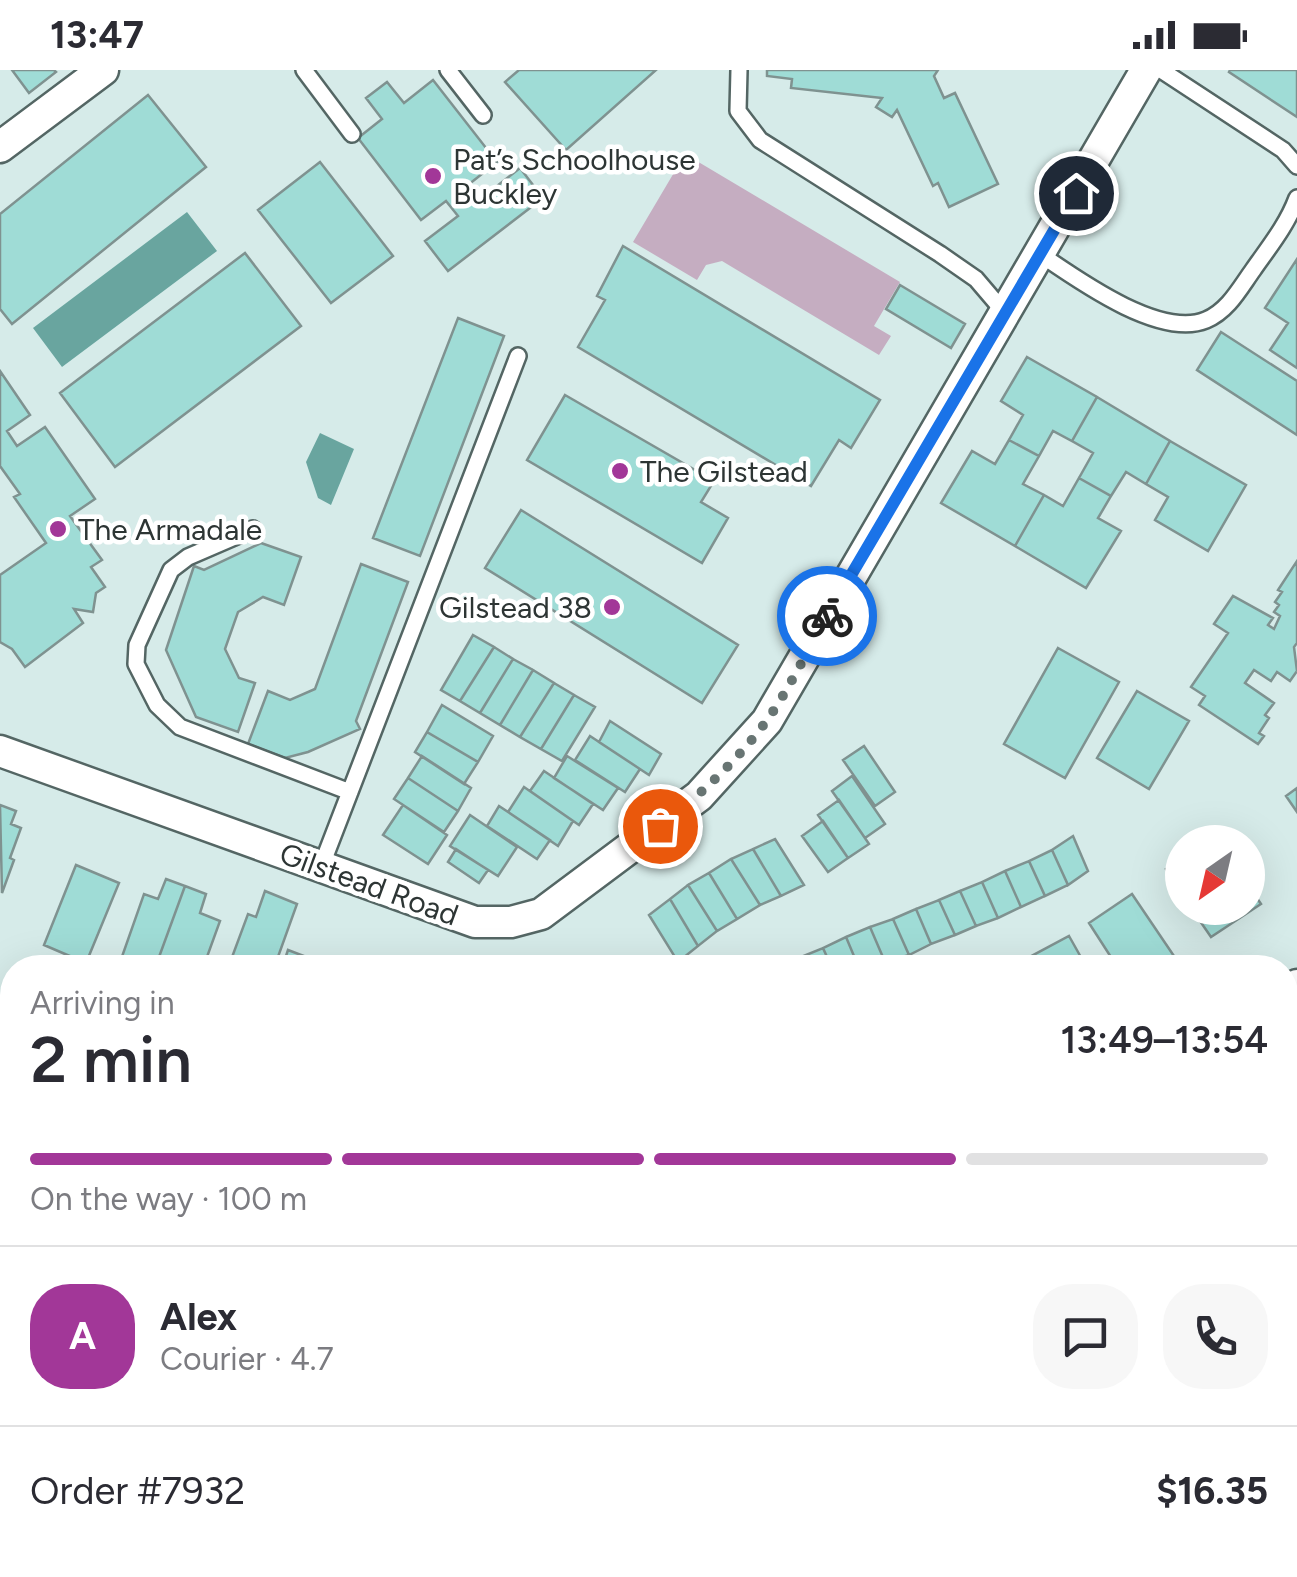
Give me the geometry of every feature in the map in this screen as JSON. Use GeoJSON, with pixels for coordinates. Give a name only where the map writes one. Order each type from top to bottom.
{"type":"FeatureCollection","features":[{"type":"Feature","properties":{"kind":"street"},"geometry":{"type":"LineString","coordinates":[[0,147],[104,70]]}},
{"type":"Feature","properties":{"kind":"street","name":"Gilstead Road"},"geometry":{"type":"LineString","coordinates":[[0,750],[475,922],[511,922],[541,914],[699,796],[766,721],[1146,70]]}},
{"type":"Feature","properties":{"kind":"lane"},"geometry":{"type":"LineString","coordinates":[[304,70],[352,134]]}},
{"type":"Feature","properties":{"kind":"lane"},"geometry":{"type":"LineString","coordinates":[[448,70],[483,115]]}},
{"type":"Feature","properties":{"kind":"lane"},"geometry":{"type":"LineString","coordinates":[[739,70],[738,111],[760,140],[964,270],[1005,313]]}},
{"type":"Feature","properties":{"kind":"lane"},"geometry":{"type":"LineString","coordinates":[[1161,70],[1284,150],[1297,166]]}},
{"type":"Feature","properties":{"kind":"lane"},"geometry":{"type":"LineString","coordinates":[[1040,254],[1133,310],[1159,321],[1185,324],[1206,320],[1226,306],[1290,218],[1297,198]]}},
{"type":"Feature","properties":{"kind":"lane"},"geometry":{"type":"LineString","coordinates":[[321,867],[518,356]]}},
{"type":"Feature","properties":{"kind":"lane"},"geometry":{"type":"LineString","coordinates":[[253,530],[188,557],[172,570],[137,646],[136,664],[156,705],[180,726],[350,792]]}},
{"type":"Feature","properties":{"kind":"shaded area"},"geometry":{"type":"Polygon","coordinates":[[[685,154],[900,282],[874,326],[891,336],[879,355],[722,261],[706,265],[697,280],[633,242],[685,154]]]}},
{"type":"Feature","properties":{"kind":"water"},"geometry":{"type":"Polygon","coordinates":[[[187,212],[217,251],[62,367],[33,328],[187,212]]]}},
{"type":"Feature","properties":{"kind":"water"},"geometry":{"type":"Polygon","coordinates":[[[320,433],[354,449],[331,505],[318,498],[306,462],[320,433]]]}},
{"type":"Feature","properties":{"kind":"building"},"geometry":{"type":"Polygon","coordinates":[[[12,70],[54,70],[56,72],[29,93],[12,70]]]}},
{"type":"Feature","properties":{"kind":"building"},"geometry":{"type":"Polygon","coordinates":[[[519,70],[656,70],[566,150],[505,82],[519,70]]]}},
{"type":"Feature","properties":{"kind":"building"},"geometry":{"type":"Polygon","coordinates":[[[767,70],[938,70],[934,76],[944,98],[955,93],[998,184],[949,207],[938,183],[933,186],[897,110],[892,117],[876,107],[882,98],[791,88],[792,79],[767,76],[767,70]]]}},
{"type":"Feature","properties":{"kind":"building"},"geometry":{"type":"Polygon","coordinates":[[[1297,70],[1297,117],[1229,72],[1297,70]]]}},
{"type":"Feature","properties":{"kind":"building","name":"Pat’s Schoolhouse Buckley"},"geometry":{"type":"Polygon","coordinates":[[[433,80],[497,162],[468,185],[479,200],[520,168],[543,198],[448,271],[425,241],[458,216],[446,201],[421,220],[358,138],[382,119],[366,98],[387,82],[404,103],[433,80]]]}},
{"type":"Feature","properties":{"kind":"building"},"geometry":{"type":"Polygon","coordinates":[[[148,95],[206,167],[12,324],[0,309],[0,214],[148,95]]]}},
{"type":"Feature","properties":{"kind":"building"},"geometry":{"type":"Polygon","coordinates":[[[320,162],[393,256],[331,303],[258,210],[320,162]]]}},
{"type":"Feature","properties":{"kind":"building"},"geometry":{"type":"Polygon","coordinates":[[[623,246],[880,400],[851,448],[839,440],[811,486],[578,347],[605,300],[597,296],[623,246]]]}},
{"type":"Feature","properties":{"kind":"building"},"geometry":{"type":"Polygon","coordinates":[[[245,253],[301,326],[115,467],[60,393],[245,253]]]}},
{"type":"Feature","properties":{"kind":"building"},"geometry":{"type":"Polygon","coordinates":[[[1297,259],[1297,368],[1270,350],[1288,323],[1265,308],[1297,259]]]}},
{"type":"Feature","properties":{"kind":"building"},"geometry":{"type":"Polygon","coordinates":[[[900,285],[965,324],[951,348],[886,309],[900,285]]]}},
{"type":"Feature","properties":{"kind":"building"},"geometry":{"type":"Polygon","coordinates":[[[458,318],[504,336],[420,556],[373,538],[458,318]]]}},
{"type":"Feature","properties":{"kind":"building"},"geometry":{"type":"Polygon","coordinates":[[[1221,332],[1297,381],[1297,435],[1197,370],[1221,332]]]}},
{"type":"Feature","properties":{"kind":"building"},"geometry":{"type":"Polygon","coordinates":[[[1027,357],[1097,397],[1072,441],[1053,431],[1039,456],[1009,440],[1023,415],[1001,401],[1027,357]]]}},
{"type":"Feature","properties":{"kind":"building","name":"The Armadale"},"geometry":{"type":"Polygon","coordinates":[[[0,371],[30,415],[7,431],[17,446],[45,427],[95,499],[70,516],[102,560],[91,567],[105,587],[96,593],[93,612],[74,609],[83,623],[25,667],[12,649],[0,642],[0,575],[46,543],[14,497],[20,494],[0,466],[0,371]]]}},
{"type":"Feature","properties":{"kind":"building","name":"The Gilstead"},"geometry":{"type":"Polygon","coordinates":[[[565,395],[714,481],[701,502],[728,518],[702,563],[527,460],[565,395]]]}},
{"type":"Feature","properties":{"kind":"building"},"geometry":{"type":"Polygon","coordinates":[[[1097,397],[1170,441],[1146,484],[1126,472],[1111,496],[1079,478],[1093,453],[1072,441],[1097,397]]]}},
{"type":"Feature","properties":{"kind":"building"},"geometry":{"type":"Polygon","coordinates":[[[1009,440],[1039,456],[1023,484],[1044,495],[1015,546],[941,503],[972,451],[995,464],[1009,440]]]}},
{"type":"Feature","properties":{"kind":"building"},"geometry":{"type":"Polygon","coordinates":[[[1170,441],[1246,485],[1208,551],[1155,520],[1168,497],[1146,484],[1170,441]]]}},
{"type":"Feature","properties":{"kind":"building"},"geometry":{"type":"Polygon","coordinates":[[[1079,478],[1111,496],[1098,518],[1121,531],[1086,588],[1015,546],[1044,495],[1063,506],[1079,478]]]}},
{"type":"Feature","properties":{"kind":"building","name":"Gilstead 38"},"geometry":{"type":"Polygon","coordinates":[[[521,510],[738,645],[702,703],[485,568],[521,510]]]}},
{"type":"Feature","properties":{"kind":"building"},"geometry":{"type":"Polygon","coordinates":[[[261,543],[301,557],[284,605],[263,597],[238,612],[225,649],[239,678],[255,683],[238,732],[196,717],[166,650],[194,566],[204,570],[261,543]]]}},
{"type":"Feature","properties":{"kind":"building"},"geometry":{"type":"Polygon","coordinates":[[[1297,561],[1297,671],[1290,681],[1277,672],[1271,681],[1254,670],[1245,683],[1274,703],[1265,715],[1269,718],[1259,733],[1264,736],[1258,744],[1199,705],[1205,696],[1191,687],[1228,633],[1214,624],[1233,596],[1273,618],[1268,625],[1274,629],[1280,616],[1274,612],[1282,592],[1278,590],[1297,561]]]}},
{"type":"Feature","properties":{"kind":"building"},"geometry":{"type":"Polygon","coordinates":[[[361,564],[408,582],[356,721],[360,729],[285,758],[248,744],[268,691],[290,700],[315,689],[361,564]]]}},
{"type":"Feature","properties":{"kind":"building"},"geometry":{"type":"Polygon","coordinates":[[[473,635],[494,647],[460,701],[441,690],[473,635]]]}},
{"type":"Feature","properties":{"kind":"building"},"geometry":{"type":"Polygon","coordinates":[[[494,647],[513,659],[480,713],[460,701],[494,647]]]}},
{"type":"Feature","properties":{"kind":"building"},"geometry":{"type":"Polygon","coordinates":[[[1058,648],[1119,682],[1065,778],[1004,744],[1058,648]]]}},
{"type":"Feature","properties":{"kind":"building"},"geometry":{"type":"Polygon","coordinates":[[[513,659],[533,670],[500,725],[480,713],[513,659]]]}},
{"type":"Feature","properties":{"kind":"building"},"geometry":{"type":"Polygon","coordinates":[[[533,670],[554,683],[520,737],[500,725],[533,670]]]}},
{"type":"Feature","properties":{"kind":"building"},"geometry":{"type":"Polygon","coordinates":[[[554,683],[574,695],[541,749],[520,737],[554,683]]]}},
{"type":"Feature","properties":{"kind":"building"},"geometry":{"type":"Polygon","coordinates":[[[1137,691],[1189,721],[1149,789],[1097,758],[1137,691]]]}},
{"type":"Feature","properties":{"kind":"building"},"geometry":{"type":"Polygon","coordinates":[[[574,695],[595,707],[562,761],[541,749],[574,695]]]}},
{"type":"Feature","properties":{"kind":"building"},"geometry":{"type":"Polygon","coordinates":[[[442,705],[493,736],[478,762],[427,732],[442,705]]]}},
{"type":"Feature","properties":{"kind":"building"},"geometry":{"type":"Polygon","coordinates":[[[610,721],[661,754],[649,775],[599,742],[610,721]]]}},
{"type":"Feature","properties":{"kind":"building"},"geometry":{"type":"Polygon","coordinates":[[[427,732],[478,762],[464,784],[415,752],[427,732]]]}},
{"type":"Feature","properties":{"kind":"building"},"geometry":{"type":"Polygon","coordinates":[[[590,736],[640,769],[625,792],[575,760],[590,736]]]}},
{"type":"Feature","properties":{"kind":"building"},"geometry":{"type":"Polygon","coordinates":[[[864,746],[895,792],[875,806],[843,760],[864,746]]]}},
{"type":"Feature","properties":{"kind":"building"},"geometry":{"type":"Polygon","coordinates":[[[422,756],[471,788],[458,811],[408,778],[422,756]]]}},
{"type":"Feature","properties":{"kind":"building"},"geometry":{"type":"Polygon","coordinates":[[[567,756],[618,788],[603,810],[554,778],[567,756]]]}},
{"type":"Feature","properties":{"kind":"building"},"geometry":{"type":"Polygon","coordinates":[[[544,771],[593,804],[579,825],[530,791],[544,771]]]}},
{"type":"Feature","properties":{"kind":"building"},"geometry":{"type":"Polygon","coordinates":[[[852,776],[885,824],[865,838],[832,791],[852,776]]]}},
{"type":"Feature","properties":{"kind":"building"},"geometry":{"type":"Polygon","coordinates":[[[408,778],[458,811],[444,832],[394,799],[408,778]]]}},
{"type":"Feature","properties":{"kind":"building"},"geometry":{"type":"Polygon","coordinates":[[[524,787],[573,821],[558,846],[508,812],[524,787]]]}},
{"type":"Feature","properties":{"kind":"building"},"geometry":{"type":"Polygon","coordinates":[[[1297,788],[1297,812],[1286,796],[1297,788]]]}},
{"type":"Feature","properties":{"kind":"building"},"geometry":{"type":"Polygon","coordinates":[[[839,800],[869,844],[848,858],[818,815],[839,800]]]}},
{"type":"Feature","properties":{"kind":"building"},"geometry":{"type":"Polygon","coordinates":[[[0,805],[16,811],[11,824],[21,828],[2,893],[0,805]]]}},
{"type":"Feature","properties":{"kind":"building"},"geometry":{"type":"Polygon","coordinates":[[[403,805],[447,835],[428,864],[383,835],[403,805]]]}},
{"type":"Feature","properties":{"kind":"building"},"geometry":{"type":"Polygon","coordinates":[[[499,806],[550,840],[537,859],[487,826],[499,806]]]}},
{"type":"Feature","properties":{"kind":"building"},"geometry":{"type":"Polygon","coordinates":[[[470,815],[517,847],[498,876],[450,846],[470,815]]]}},
{"type":"Feature","properties":{"kind":"building"},"geometry":{"type":"Polygon","coordinates":[[[823,821],[848,858],[828,872],[802,836],[823,821]]]}},
{"type":"Feature","properties":{"kind":"building"},"geometry":{"type":"Polygon","coordinates":[[[1073,836],[1088,871],[1068,885],[1052,850],[1073,836]]]}},
{"type":"Feature","properties":{"kind":"building"},"geometry":{"type":"Polygon","coordinates":[[[775,839],[804,885],[781,896],[753,849],[775,839]]]}},
{"type":"Feature","properties":{"kind":"building"},"geometry":{"type":"Polygon","coordinates":[[[456,849],[488,870],[479,883],[448,862],[456,849]]]}},
{"type":"Feature","properties":{"kind":"building"},"geometry":{"type":"Polygon","coordinates":[[[753,849],[781,896],[760,905],[731,859],[753,849]]]}},
{"type":"Feature","properties":{"kind":"building"},"geometry":{"type":"Polygon","coordinates":[[[1052,850],[1068,885],[1045,896],[1029,861],[1052,850]]]}},
{"type":"Feature","properties":{"kind":"building"},"geometry":{"type":"Polygon","coordinates":[[[731,859],[760,905],[737,919],[709,873],[731,859]]]}},
{"type":"Feature","properties":{"kind":"building"},"geometry":{"type":"Polygon","coordinates":[[[1029,861],[1045,896],[1021,907],[1005,871],[1029,861]]]}},
{"type":"Feature","properties":{"kind":"building"},"geometry":{"type":"Polygon","coordinates":[[[76,865],[119,883],[89,955],[67,955],[44,945],[76,865]]]}},
{"type":"Feature","properties":{"kind":"building"},"geometry":{"type":"Polygon","coordinates":[[[1005,871],[1021,907],[998,918],[982,882],[1005,871]]]}},
{"type":"Feature","properties":{"kind":"building"},"geometry":{"type":"Polygon","coordinates":[[[709,873],[737,919],[717,931],[688,885],[709,873]]]}},
{"type":"Feature","properties":{"kind":"building"},"geometry":{"type":"Polygon","coordinates":[[[166,879],[185,886],[160,955],[123,955],[144,894],[158,899],[166,879]]]}},
{"type":"Feature","properties":{"kind":"building"},"geometry":{"type":"Polygon","coordinates":[[[982,882],[998,918],[976,926],[960,891],[982,882]]]}},
{"type":"Feature","properties":{"kind":"building"},"geometry":{"type":"Polygon","coordinates":[[[688,885],[717,931],[698,946],[670,899],[688,885]]]}},
{"type":"Feature","properties":{"kind":"building"},"geometry":{"type":"Polygon","coordinates":[[[185,886],[206,894],[200,913],[220,921],[208,955],[160,955],[185,886]]]}},
{"type":"Feature","properties":{"kind":"building"},"geometry":{"type":"Polygon","coordinates":[[[265,891],[297,904],[279,955],[233,955],[248,914],[256,917],[265,891]]]}},
{"type":"Feature","properties":{"kind":"building"},"geometry":{"type":"Polygon","coordinates":[[[960,891],[976,926],[955,935],[939,900],[960,891]]]}},
{"type":"Feature","properties":{"kind":"building"},"geometry":{"type":"Polygon","coordinates":[[[1132,894],[1173,955],[1110,955],[1089,923],[1132,894]]]}},
{"type":"Feature","properties":{"kind":"building"},"geometry":{"type":"Polygon","coordinates":[[[670,899],[698,946],[687,955],[674,955],[649,915],[670,899]]]}},
{"type":"Feature","properties":{"kind":"building"},"geometry":{"type":"Polygon","coordinates":[[[939,900],[955,935],[931,944],[916,909],[939,900]]]}},
{"type":"Feature","properties":{"kind":"building"},"geometry":{"type":"Polygon","coordinates":[[[916,909],[931,944],[909,955],[893,919],[916,909]]]}},
{"type":"Feature","properties":{"kind":"building"},"geometry":{"type":"Polygon","coordinates":[[[893,919],[909,955],[882,955],[870,927],[893,919]]]}},
{"type":"Feature","properties":{"kind":"building"},"geometry":{"type":"Polygon","coordinates":[[[1203,925],[1229,925],[1211,937],[1203,925]]]}},
{"type":"Feature","properties":{"kind":"building"},"geometry":{"type":"Polygon","coordinates":[[[870,927],[882,955],[854,955],[846,937],[870,927]]]}},
{"type":"Feature","properties":{"kind":"building"},"geometry":{"type":"Polygon","coordinates":[[[1069,936],[1080,955],[1033,955],[1069,936]]]}},
{"type":"Feature","properties":{"kind":"building"},"geometry":{"type":"Polygon","coordinates":[[[846,937],[854,955],[826,955],[823,948],[846,937]]]}},
{"type":"Feature","properties":{"kind":"building"},"geometry":{"type":"Polygon","coordinates":[[[823,948],[826,955],[806,955],[823,948]]]}},
{"type":"Feature","properties":{"kind":"way so far"},"geometry":{"type":"LineString","coordinates":[[660,826],[699,796],[750,742],[827,616]]}},
{"type":"Feature","properties":{"kind":"place","name":"Pat’s Schoolhouse Buckley"},"geometry":{"type":"Point","coordinates":[433,176]}},
{"type":"Feature","properties":{"kind":"place","name":"The Gilstead"},"geometry":{"type":"Point","coordinates":[620,471]}},
{"type":"Feature","properties":{"kind":"place","name":"The Armadale"},"geometry":{"type":"Point","coordinates":[58,529]}},
{"type":"Feature","properties":{"kind":"place","name":"Gilstead 38"},"geometry":{"type":"Point","coordinates":[612,607]}},
{"type":"Feature","properties":{"kind":"route"},"geometry":{"type":"LineString","coordinates":[[827,616],[1076,193]]}}]}
